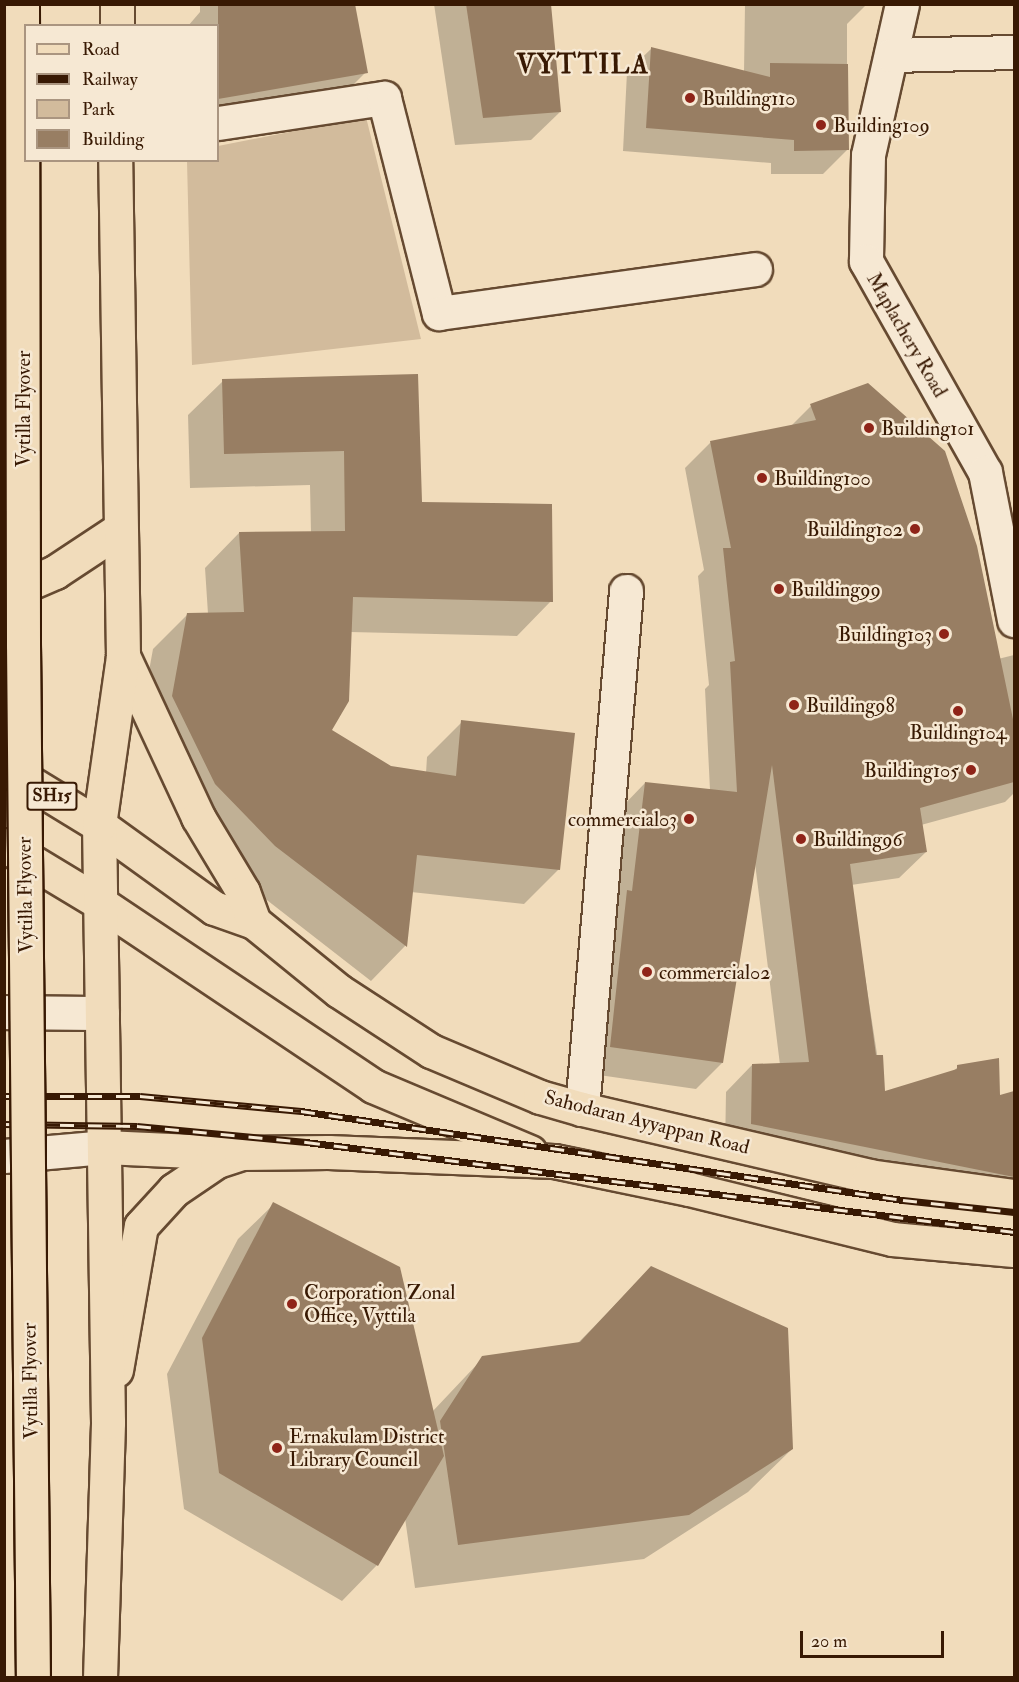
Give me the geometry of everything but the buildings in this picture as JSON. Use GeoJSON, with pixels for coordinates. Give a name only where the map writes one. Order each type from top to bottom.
{"type":"FeatureCollection","features":[{"type":"Feature","properties":{"kind":"main road","name":"Vytilla Flyover"},"geometry":{"type":"LineString","coordinates":[[22,4],[23,644],[33,1677]]}},
{"type":"Feature","properties":{"kind":"main road"},"geometry":{"type":"LineString","coordinates":[[117,4],[117,24]]}},
{"type":"Feature","properties":{"kind":"main road"},"geometry":{"type":"LineString","coordinates":[[100,1677],[108,1422],[99,825],[123,656],[115,162]]}},
{"type":"Feature","properties":{"kind":"main road"},"geometry":{"type":"LineString","coordinates":[[4,594],[55,572],[120,529]]}},
{"type":"Feature","properties":{"kind":"main road"},"geometry":{"type":"LineString","coordinates":[[123,656],[198,817],[243,892],[254,922]]}},
{"type":"Feature","properties":{"kind":"main road","name":"SH15"},"geometry":{"type":"LineString","coordinates":[[4,767],[99,825]]}},
{"type":"Feature","properties":{"kind":"main road"},"geometry":{"type":"LineString","coordinates":[[99,825],[214,908],[254,922]]}},
{"type":"Feature","properties":{"kind":"main road"},"geometry":{"type":"LineString","coordinates":[[4,844],[100,903],[231,995],[373,1086],[555,1161]]}},
{"type":"Feature","properties":{"kind":"main road","name":"Sahodaran Ayyappan Road"},"geometry":{"type":"LineString","coordinates":[[254,922],[339,992],[431,1051],[540,1097],[582,1109],[869,1176],[1014,1196]]}},
{"type":"Feature","properties":{"kind":"main road"},"geometry":{"type":"LineString","coordinates":[[104,1147],[241,1153],[328,1152],[555,1161],[689,1189],[892,1239],[1014,1250]]}},
{"type":"Feature","properties":{"kind":"main road"},"geometry":{"type":"LineString","coordinates":[[108,1422],[141,1226],[174,1190],[217,1161],[241,1153]]}},
{"type":"Feature","properties":{"kind":"street","name":"Maplachery Road"},"geometry":{"type":"LineString","coordinates":[[902,4],[868,155],[866,261],[985,472],[1014,620]]}},
{"type":"Feature","properties":{"kind":"street"},"geometry":{"type":"LineString","coordinates":[[891,55],[1014,52]]}},
{"type":"Feature","properties":{"kind":"street"},"geometry":{"type":"LineString","coordinates":[[219,123],[384,98],[439,313],[755,269]]}},
{"type":"Feature","properties":{"kind":"street"},"geometry":{"type":"LineString","coordinates":[[582,1109],[626,591]]}},
{"type":"Feature","properties":{"kind":"street"},"geometry":{"type":"LineString","coordinates":[[4,1012],[102,1012]]}},
{"type":"Feature","properties":{"kind":"street"},"geometry":{"type":"LineString","coordinates":[[4,1156],[104,1147]]}},
{"type":"Feature","properties":{"kind":"green space"},"geometry":{"type":"Polygon","coordinates":[[[366,117],[421,339],[192,365],[187,162],[219,162],[219,146],[366,117]]]}},
{"type":"Feature","properties":{"kind":"railway"},"geometry":{"type":"LineString","coordinates":[[4,1096],[140,1096],[301,1111],[903,1200],[1014,1212]]}},
{"type":"Feature","properties":{"kind":"railway"},"geometry":{"type":"LineString","coordinates":[[4,1124],[137,1126],[306,1142],[1014,1232]]}},
{"type":"Feature","properties":{"kind":"place","name":"Building110"},"geometry":{"type":"Point","coordinates":[690,98]}},
{"type":"Feature","properties":{"kind":"place","name":"Building109"},"geometry":{"type":"Point","coordinates":[821,125]}},
{"type":"Feature","properties":{"kind":"place","name":"Building101"},"geometry":{"type":"Point","coordinates":[869,428]}},
{"type":"Feature","properties":{"kind":"place","name":"Building100"},"geometry":{"type":"Point","coordinates":[762,478]}},
{"type":"Feature","properties":{"kind":"place","name":"Building102"},"geometry":{"type":"Point","coordinates":[915,529]}},
{"type":"Feature","properties":{"kind":"place","name":"Building99"},"geometry":{"type":"Point","coordinates":[779,589]}},
{"type":"Feature","properties":{"kind":"place","name":"Building103"},"geometry":{"type":"Point","coordinates":[944,634]}},
{"type":"Feature","properties":{"kind":"place","name":"Building98"},"geometry":{"type":"Point","coordinates":[794,705]}},
{"type":"Feature","properties":{"kind":"place","name":"Building104"},"geometry":{"type":"Point","coordinates":[958,711]}},
{"type":"Feature","properties":{"kind":"place","name":"Building105"},"geometry":{"type":"Point","coordinates":[971,770]}},
{"type":"Feature","properties":{"kind":"place","name":"commercial03"},"geometry":{"type":"Point","coordinates":[689,819]}},
{"type":"Feature","properties":{"kind":"place","name":"Building96"},"geometry":{"type":"Point","coordinates":[801,839]}},
{"type":"Feature","properties":{"kind":"place","name":"commercial02"},"geometry":{"type":"Point","coordinates":[647,972]}},
{"type":"Feature","properties":{"kind":"place","name":"Corporation Zonal Office, Vyttila"},"geometry":{"type":"Point","coordinates":[292,1304]}},
{"type":"Feature","properties":{"kind":"place","name":"Ernakulam District Library Council"},"geometry":{"type":"Point","coordinates":[277,1448]}},
{"type":"Feature","properties":{"kind":"district","name":"VYTTILA"},"geometry":{"type":"Point","coordinates":[583,66]}}]}
